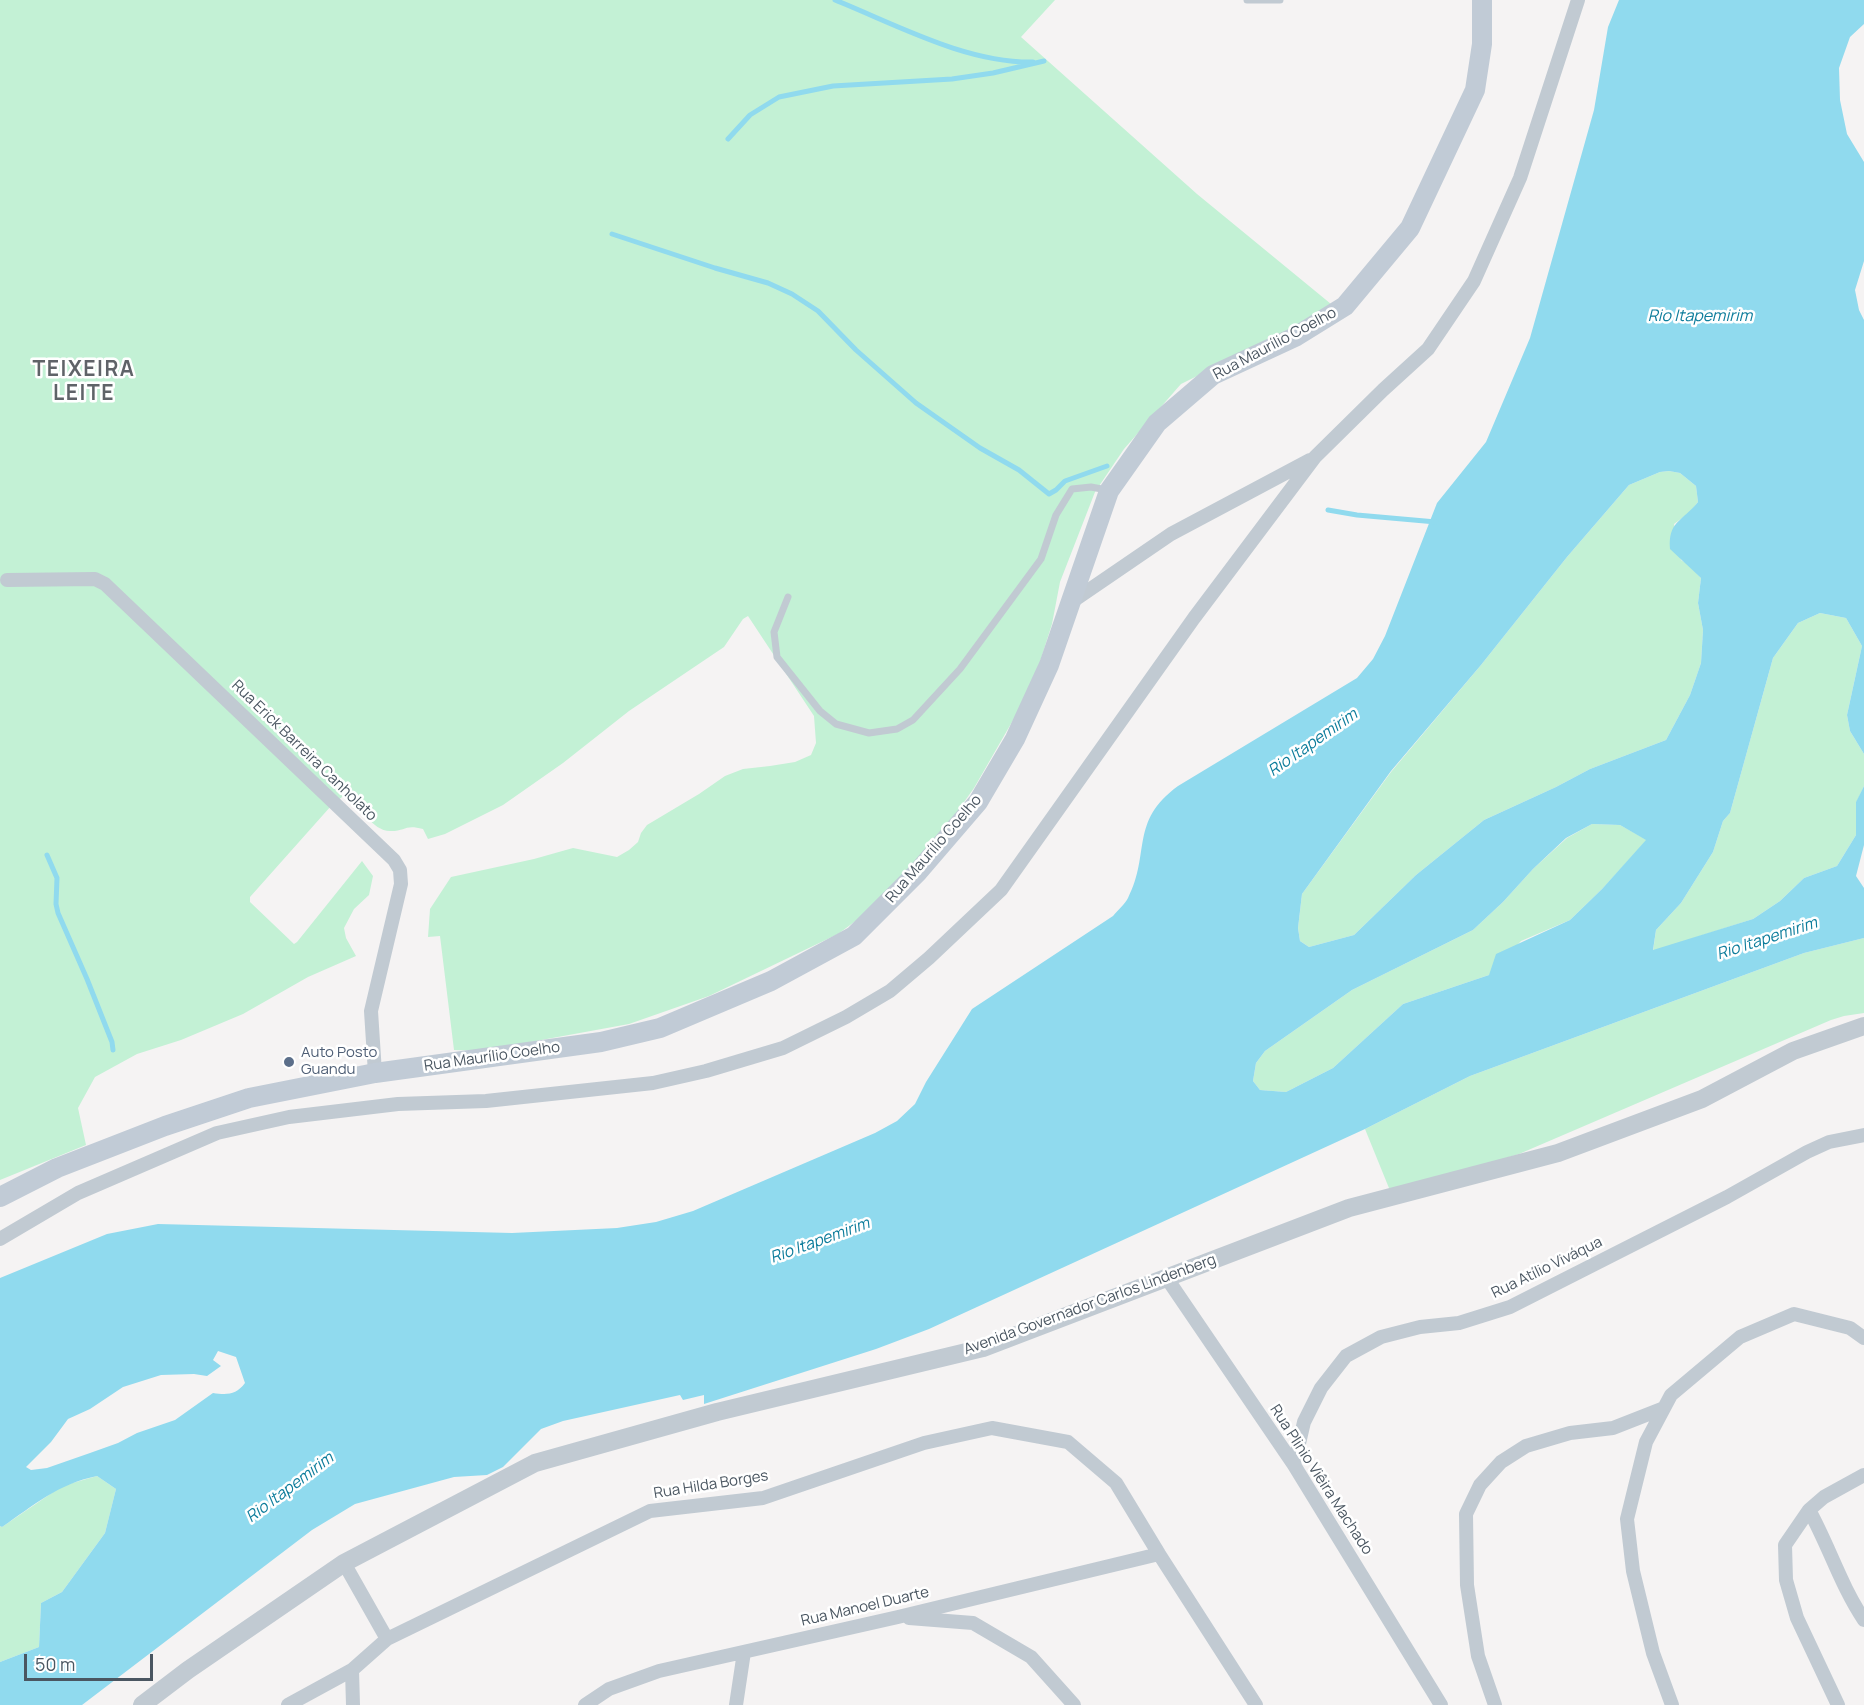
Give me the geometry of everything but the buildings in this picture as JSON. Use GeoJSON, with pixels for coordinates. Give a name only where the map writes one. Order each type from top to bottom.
{"type":"FeatureCollection","features":[{"type":"Feature","properties":{"kind":"main road","name":"Rua Maurílio Coelho"},"geometry":{"type":"LineString","coordinates":[[0,1197],[57,1168],[165,1126],[238,1102],[375,1073],[601,1042],[660,1028],[771,981],[854,936],[917,873],[978,802],[1020,729],[1049,665],[1109,490],[1157,423],[1213,375],[1295,337],[1346,306],[1410,228],[1475,90],[1482,44],[1482,0]]}},
{"type":"Feature","properties":{"kind":"street"},"geometry":{"type":"LineString","coordinates":[[0,1239],[78,1193],[217,1133],[289,1117],[398,1104],[486,1101],[653,1083],[706,1071],[783,1048],[846,1017],[890,991],[1001,890],[1194,618],[1315,457],[1428,349],[1474,281],[1520,178],[1578,0]]}},
{"type":"Feature","properties":{"kind":"street"},"geometry":{"type":"LineString","coordinates":[[1070,603],[1171,534],[1315,457]]}},
{"type":"Feature","properties":{"kind":"street","name":"Rua Erick Barreira Canholato"},"geometry":{"type":"LineString","coordinates":[[7,580],[94,579],[105,584],[394,860],[400,870],[401,884],[371,1011],[375,1073]]}},
{"type":"Feature","properties":{"kind":"street","name":"Avenida Governador Carlos Lindenberg"},"geometry":{"type":"LineString","coordinates":[[142,1705],[188,1670],[344,1563],[535,1463],[717,1412],[982,1348],[1349,1208],[1558,1153],[1702,1099],[1793,1051],[1864,1026]]}},
{"type":"Feature","properties":{"kind":"street","name":"Rua Atílio Viváqua"},"geometry":{"type":"LineString","coordinates":[[1294,1465],[1304,1422],[1321,1388],[1346,1356],[1381,1337],[1420,1327],[1460,1323],[1510,1307],[1727,1197],[1807,1152],[1829,1142],[1864,1135]]}},
{"type":"Feature","properties":{"kind":"street","name":"Rua Plinio Viêira Machado"},"geometry":{"type":"LineString","coordinates":[[1166,1277],[1294,1465],[1441,1705]]}},
{"type":"Feature","properties":{"kind":"street"},"geometry":{"type":"LineString","coordinates":[[1672,1705],[1653,1653],[1633,1571],[1627,1520],[1646,1442],[1671,1395],[1740,1337],[1794,1314],[1850,1328],[1864,1338]]}},
{"type":"Feature","properties":{"kind":"street"},"geometry":{"type":"LineString","coordinates":[[1495,1705],[1478,1656],[1467,1585],[1466,1514],[1480,1485],[1501,1462],[1526,1446],[1570,1433],[1613,1428],[1664,1408]]}},
{"type":"Feature","properties":{"kind":"street","name":"Rua Hilda Borges"},"geometry":{"type":"LineString","coordinates":[[288,1705],[352,1670],[387,1640],[650,1511],[763,1498],[924,1443],[992,1428],[1068,1442],[1116,1483],[1159,1554]]}},
{"type":"Feature","properties":{"kind":"street"},"geometry":{"type":"LineString","coordinates":[[1838,1705],[1797,1618],[1786,1580],[1785,1545],[1809,1510],[1824,1497],[1864,1475]]}},
{"type":"Feature","properties":{"kind":"street"},"geometry":{"type":"LineString","coordinates":[[1809,1510],[1823,1535],[1853,1604],[1864,1620]]}},
{"type":"Feature","properties":{"kind":"street"},"geometry":{"type":"LineString","coordinates":[[1159,1554],[1256,1705]]}},
{"type":"Feature","properties":{"kind":"street","name":"Rua Manoel Duarte"},"geometry":{"type":"LineString","coordinates":[[585,1705],[609,1689],[659,1671],[898,1617],[1159,1554]]}},
{"type":"Feature","properties":{"kind":"street"},"geometry":{"type":"LineString","coordinates":[[344,1563],[387,1640]]}},
{"type":"Feature","properties":{"kind":"street"},"geometry":{"type":"LineString","coordinates":[[898,1617],[973,1623],[1031,1657],[1074,1705]]}},
{"type":"Feature","properties":{"kind":"street"},"geometry":{"type":"LineString","coordinates":[[736,1705],[744,1652]]}},
{"type":"Feature","properties":{"kind":"street"},"geometry":{"type":"LineString","coordinates":[[352,1670],[353,1705]]}},
{"type":"Feature","properties":{"kind":"lane"},"geometry":{"type":"LineString","coordinates":[[1247,0],[1280,0]]}},
{"type":"Feature","properties":{"kind":"lane"},"geometry":{"type":"LineString","coordinates":[[788,597],[774,632],[777,657],[820,711],[836,724],[869,733],[897,729],[913,720],[960,669],[1041,558],[1056,515],[1072,489],[1090,487],[1109,490]]}},
{"type":"Feature","properties":{"kind":"green space"},"geometry":{"type":"Polygon","coordinates":[[[0,0],[1055,0],[1021,37],[1197,194],[1331,304],[1296,327],[1181,384],[1124,449],[1095,492],[1060,582],[1052,624],[1039,665],[1020,708],[974,788],[921,856],[861,917],[838,934],[709,996],[629,1024],[481,1051],[454,1050],[440,936],[428,937],[430,909],[451,877],[573,848],[617,857],[638,842],[647,825],[725,776],[743,769],[795,762],[811,755],[816,743],[814,716],[748,616],[743,619],[724,647],[629,711],[563,763],[503,805],[445,834],[428,839],[423,829],[409,827],[396,831],[384,830],[372,823],[350,794],[342,797],[331,806],[250,897],[250,902],[294,944],[362,861],[373,876],[369,895],[354,909],[344,928],[346,938],[356,956],[308,977],[243,1014],[181,1040],[137,1054],[95,1077],[78,1108],[86,1145],[0,1180],[0,0]]]}},
{"type":"Feature","properties":{"kind":"green space"},"geometry":{"type":"Polygon","coordinates":[[[1660,472],[1680,473],[1696,486],[1698,502],[1689,513],[1674,524],[1681,560],[1701,578],[1698,603],[1703,630],[1701,663],[1690,695],[1666,740],[1590,769],[1484,820],[1416,875],[1354,935],[1309,947],[1300,941],[1298,928],[1302,894],[1391,772],[1629,485],[1660,472]]]}},
{"type":"Feature","properties":{"kind":"green space"},"geometry":{"type":"Polygon","coordinates":[[[1820,613],[1846,618],[1862,646],[1847,715],[1850,731],[1864,754],[1864,786],[1856,803],[1856,835],[1837,866],[1804,878],[1780,901],[1753,919],[1653,951],[1656,930],[1681,903],[1713,852],[1723,821],[1730,813],[1773,658],[1798,623],[1820,613]]]}},
{"type":"Feature","properties":{"kind":"green space"},"geometry":{"type":"Polygon","coordinates":[[[1592,824],[1620,825],[1647,840],[1570,920],[1521,941],[1489,975],[1403,1004],[1333,1068],[1286,1092],[1260,1090],[1253,1081],[1256,1063],[1265,1051],[1352,990],[1473,930],[1567,838],[1592,824]]]}},
{"type":"Feature","properties":{"kind":"green space"},"geometry":{"type":"Polygon","coordinates":[[[1864,938],[1864,1013],[1831,1020],[1519,1154],[1391,1193],[1365,1129],[1470,1076],[1804,953],[1864,938]]]}},
{"type":"Feature","properties":{"kind":"green space"},"geometry":{"type":"Polygon","coordinates":[[[97,1476],[116,1489],[105,1533],[62,1592],[41,1603],[39,1647],[0,1662],[0,1526],[2,1527],[62,1486],[97,1476]]]}},
{"type":"Feature","properties":{"kind":"water","name":"Rio Itapemirim"},"geometry":{"type":"Polygon","coordinates":[[[1619,0],[1864,0],[1864,24],[1850,37],[1839,68],[1840,100],[1847,134],[1864,162],[1864,261],[1855,290],[1859,310],[1864,320],[1864,754],[1850,731],[1847,715],[1862,646],[1846,618],[1820,613],[1798,623],[1773,658],[1730,813],[1723,821],[1713,852],[1681,903],[1656,930],[1653,950],[1753,919],[1780,901],[1804,878],[1837,866],[1856,835],[1856,802],[1864,786],[1864,845],[1856,876],[1864,888],[1864,938],[1804,953],[1470,1076],[1365,1129],[929,1329],[876,1349],[704,1404],[704,1395],[683,1400],[680,1395],[563,1421],[541,1429],[503,1467],[487,1475],[454,1477],[355,1504],[312,1530],[82,1705],[0,1705],[0,1662],[39,1647],[41,1603],[62,1592],[105,1533],[116,1489],[97,1476],[70,1484],[36,1503],[2,1527],[0,1526],[0,1278],[107,1234],[158,1224],[512,1233],[617,1228],[656,1222],[693,1211],[875,1133],[897,1121],[915,1104],[926,1082],[972,1009],[1113,916],[1123,905],[1135,882],[1147,825],[1163,799],[1178,786],[1357,678],[1373,659],[1385,636],[1437,503],[1486,442],[1530,338],[1594,110],[1608,27],[1619,0]],[[1660,472],[1629,485],[1391,771],[1302,894],[1298,928],[1300,941],[1309,947],[1354,935],[1416,875],[1484,820],[1590,769],[1666,740],[1690,695],[1701,663],[1703,630],[1698,603],[1701,578],[1670,549],[1671,533],[1674,527],[1698,502],[1696,486],[1680,473],[1660,472]],[[1592,824],[1566,838],[1473,930],[1352,990],[1265,1051],[1256,1063],[1253,1081],[1260,1090],[1286,1092],[1333,1068],[1403,1004],[1489,975],[1496,954],[1570,920],[1602,889],[1646,840],[1620,825],[1592,824]],[[218,1351],[213,1360],[221,1366],[207,1376],[161,1375],[123,1387],[90,1409],[68,1419],[51,1442],[26,1467],[31,1470],[47,1468],[118,1443],[137,1433],[175,1420],[213,1393],[231,1393],[245,1383],[236,1357],[218,1351]]]}},
{"type":"Feature","properties":{"kind":"waterway"},"geometry":{"type":"LineString","coordinates":[[835,0],[907,31],[957,49],[1008,61],[1033,62]]}},
{"type":"Feature","properties":{"kind":"waterway"},"geometry":{"type":"LineString","coordinates":[[728,139],[750,115],[779,97],[833,86],[952,79],[993,73],[1044,61]]}},
{"type":"Feature","properties":{"kind":"waterway"},"geometry":{"type":"LineString","coordinates":[[612,234],[768,283],[792,294],[818,311],[856,350],[916,403],[980,448],[1019,470],[1049,494],[1065,481],[1107,466]]}},
{"type":"Feature","properties":{"kind":"waterway"},"geometry":{"type":"LineString","coordinates":[[1328,510],[1436,522]]}},
{"type":"Feature","properties":{"kind":"waterway"},"geometry":{"type":"LineString","coordinates":[[47,855],[57,878],[58,913],[87,979],[112,1042],[113,1050]]}},
{"type":"Feature","properties":{"kind":"place","name":"Auto Posto Guandu"},"geometry":{"type":"Point","coordinates":[289,1062]}},
{"type":"Feature","properties":{"kind":"district","name":"TEIXEIRA LEITE"},"geometry":{"type":"Point","coordinates":[84,382]}}]}
